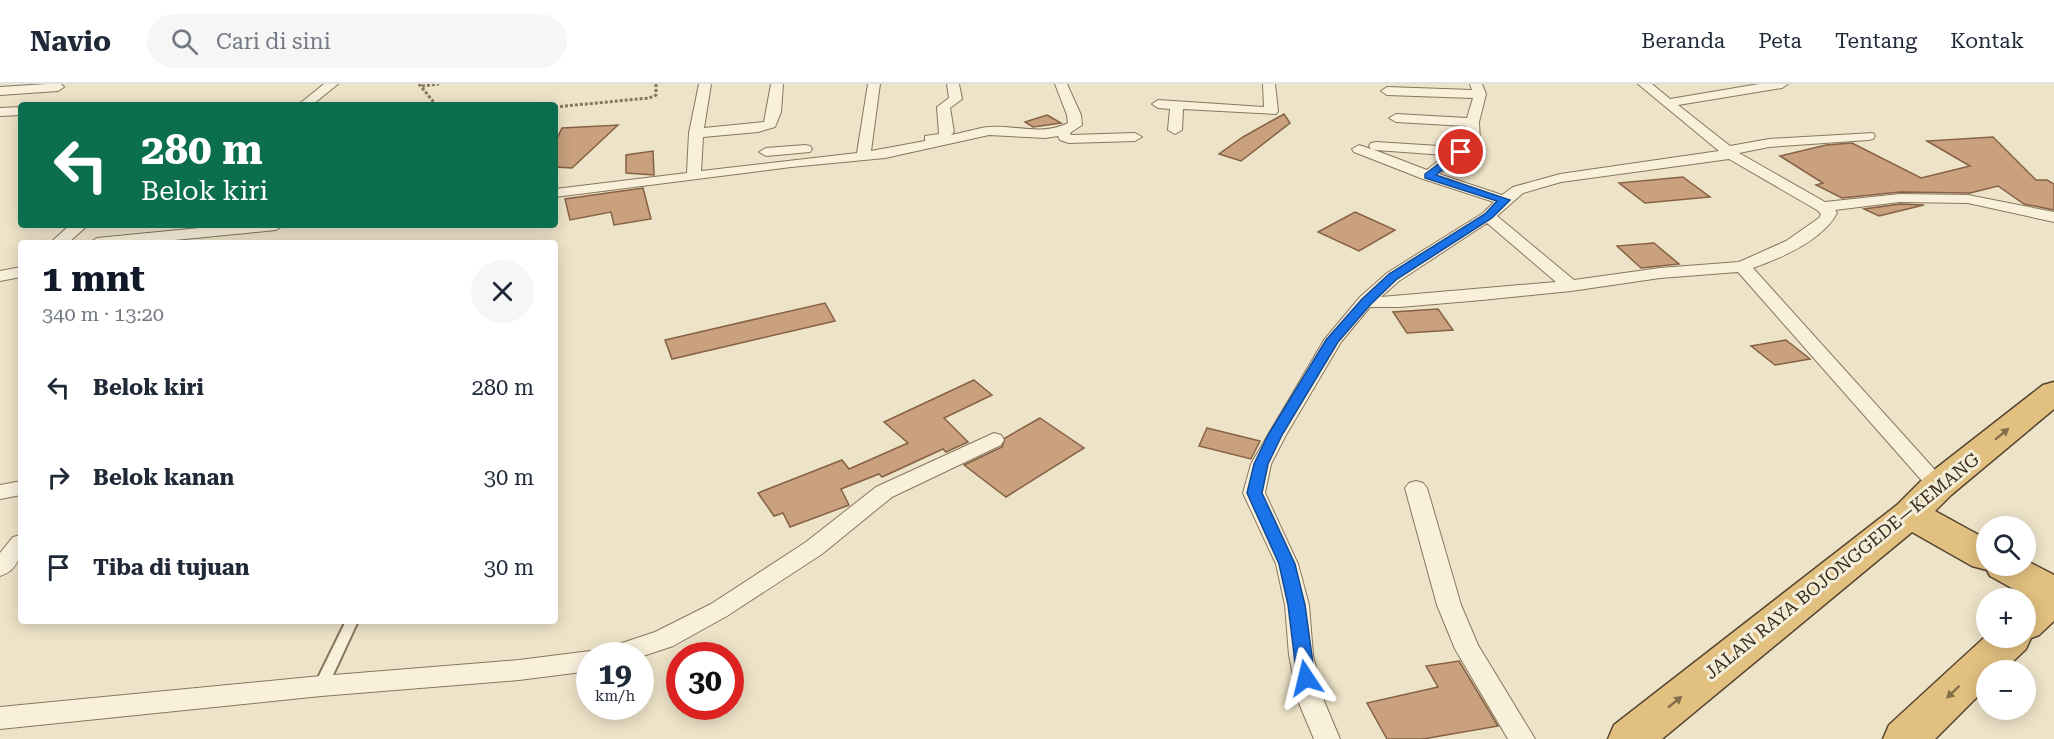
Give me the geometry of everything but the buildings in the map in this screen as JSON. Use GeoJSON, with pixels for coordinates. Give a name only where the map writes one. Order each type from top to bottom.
{"type":"FeatureCollection","features":[{"type":"Feature","properties":{"kind":"highway","name":"JALAN RAYA BOJONGGEDE—KEMANG"},"geometry":{"type":"LineString","coordinates":[[1630,739],[1910,514],[1938,486],[2054,392]]}},
{"type":"Feature","properties":{"kind":"highway"},"geometry":{"type":"LineString","coordinates":[[1910,514],[1976,550]]}},
{"type":"Feature","properties":{"kind":"highway"},"geometry":{"type":"LineString","coordinates":[[2021,576],[2054,595],[2036,613]]}},
{"type":"Feature","properties":{"kind":"highway"},"geometry":{"type":"LineString","coordinates":[[1905,739],[2001,648]]}},
{"type":"Feature","properties":{"kind":"street"},"geometry":{"type":"LineString","coordinates":[[308,102],[332,84]]}},
{"type":"Feature","properties":{"kind":"street"},"geometry":{"type":"LineString","coordinates":[[694,175],[696,133],[705,84]]}},
{"type":"Feature","properties":{"kind":"street"},"geometry":{"type":"LineString","coordinates":[[696,133],[758,128],[770,124],[774,112],[777,84]]}},
{"type":"Feature","properties":{"kind":"street"},"geometry":{"type":"LineString","coordinates":[[864,149],[874,84]]}},
{"type":"Feature","properties":{"kind":"street"},"geometry":{"type":"LineString","coordinates":[[558,193],[694,175],[943,137],[947,132],[943,107],[956,99],[952,84]]}},
{"type":"Feature","properties":{"kind":"street"},"geometry":{"type":"LineString","coordinates":[[766,152],[907,150],[989,131],[1038,135],[1063,131],[1075,125],[1074,115],[1061,84]]}},
{"type":"Feature","properties":{"kind":"street"},"geometry":{"type":"LineString","coordinates":[[1158,104],[1270,111],[1269,84]]}},
{"type":"Feature","properties":{"kind":"street"},"geometry":{"type":"LineString","coordinates":[[1366,302],[1404,302],[1742,266],[1769,256],[1820,228],[1828,218],[1829,213],[1822,207],[1729,153],[1644,84]]}},
{"type":"Feature","properties":{"kind":"street"},"geometry":{"type":"LineString","coordinates":[[1666,104],[1782,84]]}},
{"type":"Feature","properties":{"kind":"street"},"geometry":{"type":"LineString","coordinates":[[0,91],[58,87]]}},
{"type":"Feature","properties":{"kind":"street"},"geometry":{"type":"LineString","coordinates":[[1387,91],[1478,89],[1472,122],[1473,140],[1461,152],[1428,176]]}},
{"type":"Feature","properties":{"kind":"street"},"geometry":{"type":"LineString","coordinates":[[1175,130],[1177,105]]}},
{"type":"Feature","properties":{"kind":"street"},"geometry":{"type":"LineString","coordinates":[[0,112],[18,111]]}},
{"type":"Feature","properties":{"kind":"street"},"geometry":{"type":"LineString","coordinates":[[1396,118],[1472,122]]}},
{"type":"Feature","properties":{"kind":"street"},"geometry":{"type":"LineString","coordinates":[[1063,131],[1065,137],[1069,139],[1135,137]]}},
{"type":"Feature","properties":{"kind":"street"},"geometry":{"type":"LineString","coordinates":[[1327,739],[1311,701],[1301,655],[1297,605],[1287,564],[1254,493],[1261,464],[1275,435],[1333,340],[1366,302],[1393,277],[1488,216],[1518,190],[1560,178],[1729,153],[1769,143],[1868,136]]}},
{"type":"Feature","properties":{"kind":"street"},"geometry":{"type":"LineString","coordinates":[[1461,152],[1368,147],[1428,176],[1504,200]]}},
{"type":"Feature","properties":{"kind":"street"},"geometry":{"type":"LineString","coordinates":[[1822,207],[1900,198],[1968,199],[2054,217]]}},
{"type":"Feature","properties":{"kind":"street"},"geometry":{"type":"LineString","coordinates":[[1488,216],[1571,286]]}},
{"type":"Feature","properties":{"kind":"street"},"geometry":{"type":"LineString","coordinates":[[62,240],[76,228]]}},
{"type":"Feature","properties":{"kind":"street"},"geometry":{"type":"LineString","coordinates":[[127,240],[246,228]]}},
{"type":"Feature","properties":{"kind":"street"},"geometry":{"type":"LineString","coordinates":[[1742,266],[1938,486]]}},
{"type":"Feature","properties":{"kind":"street"},"geometry":{"type":"LineString","coordinates":[[0,276],[18,273]]}},
{"type":"Feature","properties":{"kind":"street"},"geometry":{"type":"LineString","coordinates":[[654,642],[719,610],[814,548],[884,492],[994,440]]}},
{"type":"Feature","properties":{"kind":"street"},"geometry":{"type":"LineString","coordinates":[[1416,488],[1449,605],[1467,649],[1522,739]]}},
{"type":"Feature","properties":{"kind":"street"},"geometry":{"type":"LineString","coordinates":[[0,492],[18,489]]}},
{"type":"Feature","properties":{"kind":"street"},"geometry":{"type":"LineString","coordinates":[[0,568],[18,547]]}},
{"type":"Feature","properties":{"kind":"street"},"geometry":{"type":"LineString","coordinates":[[0,718],[576,663]]}},
{"type":"Feature","properties":{"kind":"lane"},"geometry":{"type":"LineString","coordinates":[[321,686],[351,624]]}},
{"type":"Feature","properties":{"kind":"path"},"geometry":{"type":"LineString","coordinates":[[420,85],[440,84]]}},
{"type":"Feature","properties":{"kind":"path"},"geometry":{"type":"LineString","coordinates":[[558,107],[649,98],[656,94],[656,84]]}},
{"type":"Feature","properties":{"kind":"path"},"geometry":{"type":"LineString","coordinates":[[420,85],[434,102]]}},
{"type":"Feature","properties":{"kind":"route"},"geometry":{"type":"LineString","coordinates":[[1306,678],[1301,655],[1297,605],[1287,564],[1254,493],[1261,464],[1275,435],[1333,340],[1366,302],[1393,277],[1488,216],[1504,200],[1428,176],[1461,152]]}}]}
